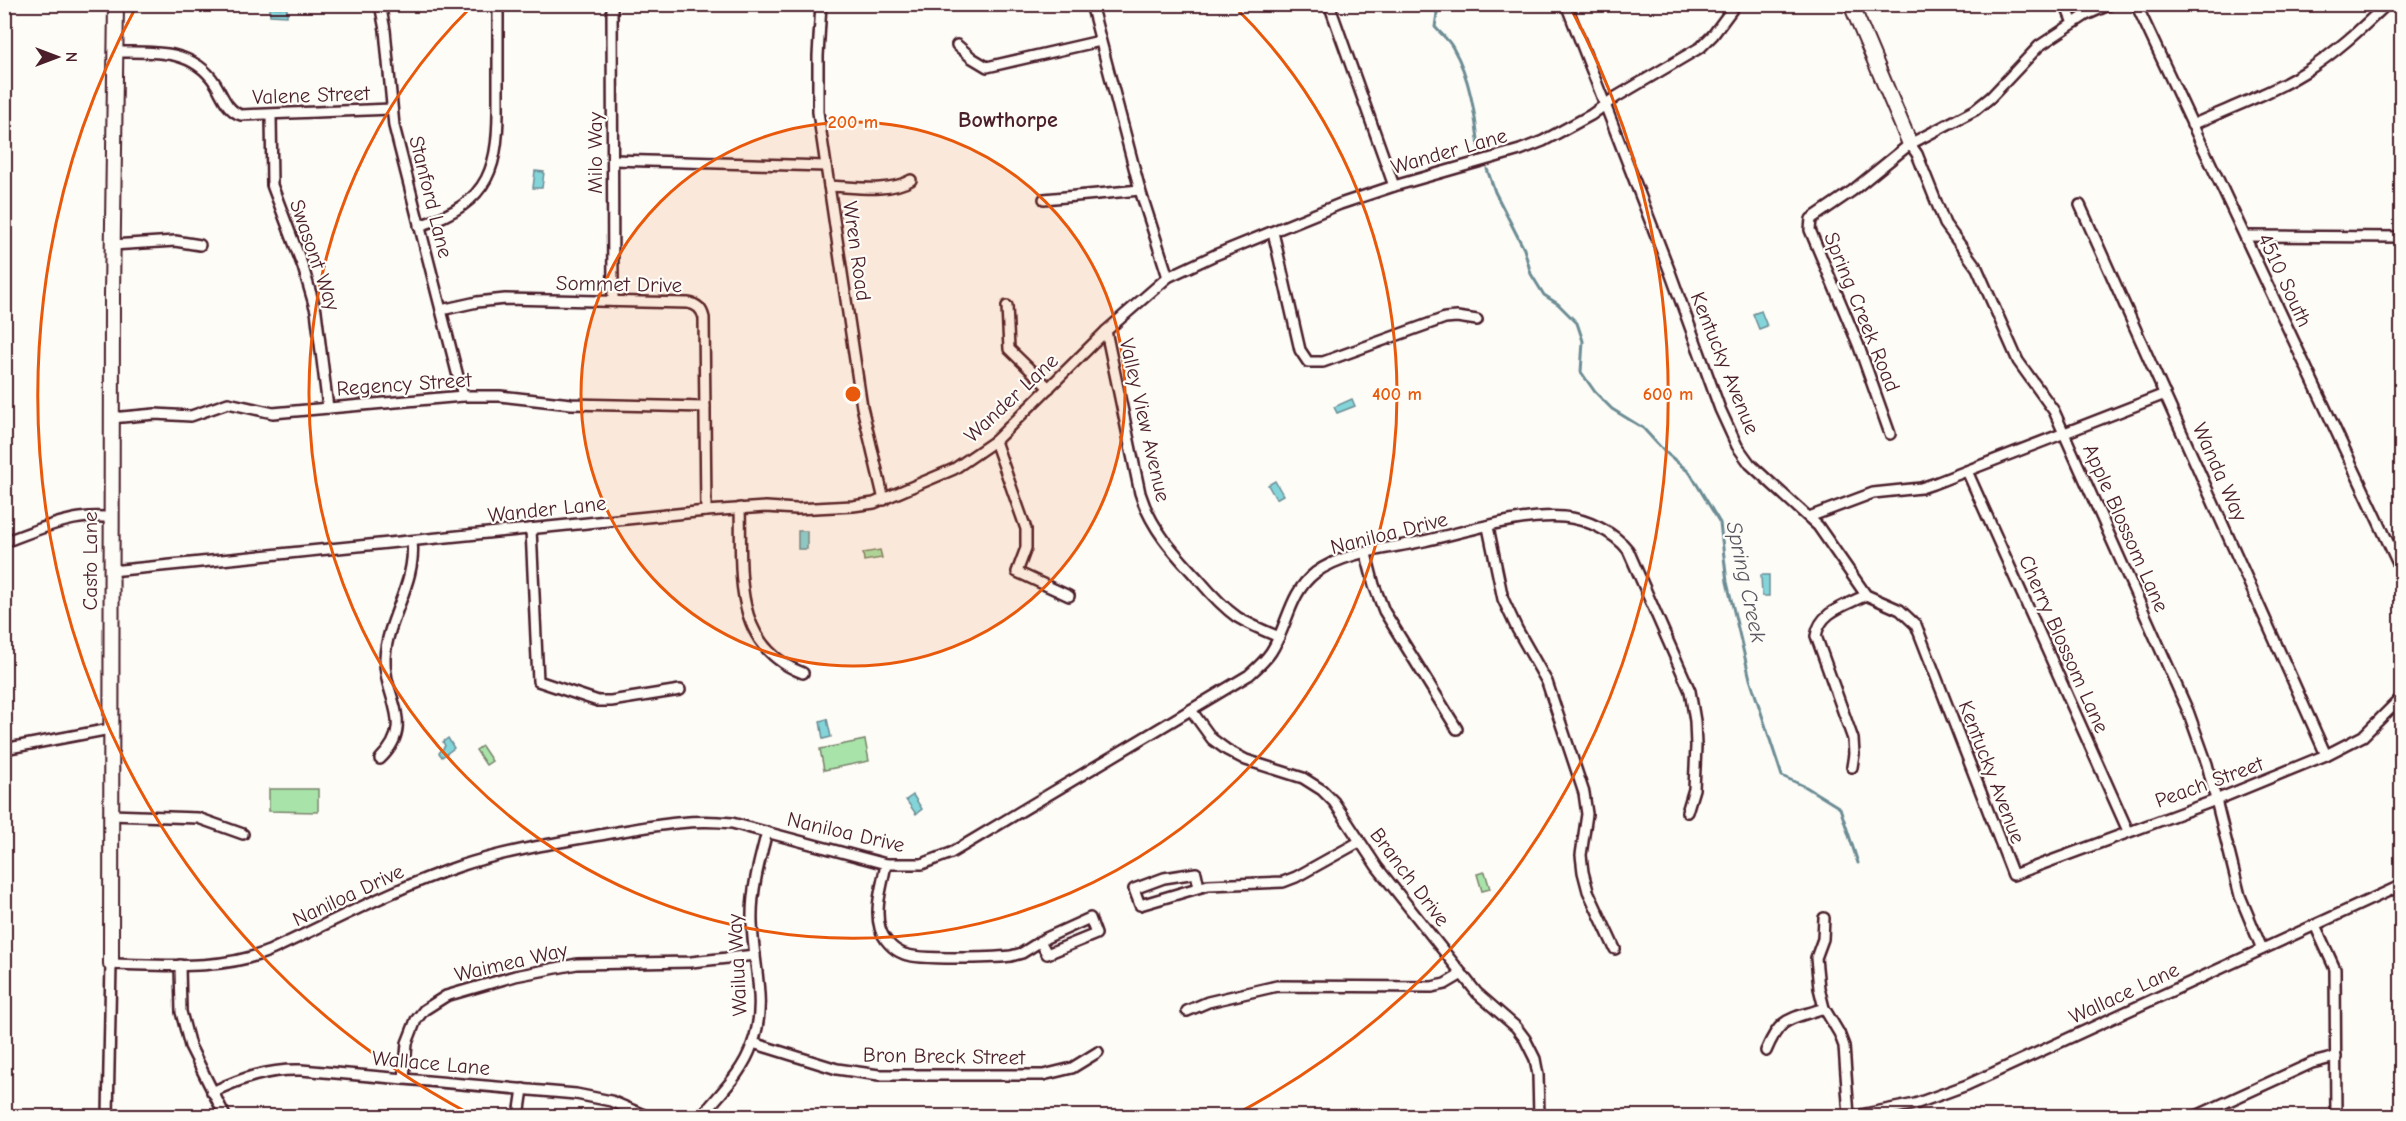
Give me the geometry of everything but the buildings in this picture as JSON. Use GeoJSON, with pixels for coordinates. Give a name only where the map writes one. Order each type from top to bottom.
{"type":"FeatureCollection","features":[{"type":"Feature","properties":{"kind":"street","name":"Casto Lane"},"geometry":{"type":"LineString","coordinates":[[108,1116],[111,964],[112,245],[116,4]]}},
{"type":"Feature","properties":{"kind":"street","name":"Stanford Lane"},"geometry":{"type":"LineString","coordinates":[[380,4],[388,53],[392,109],[405,175],[463,396]]}},
{"type":"Feature","properties":{"kind":"street"},"geometry":{"type":"LineString","coordinates":[[419,226],[442,219],[466,205],[480,189],[494,161],[499,117],[498,4]]}},
{"type":"Feature","properties":{"kind":"street","name":"Milo Way"},"geometry":{"type":"LineString","coordinates":[[612,4],[613,301]]}},
{"type":"Feature","properties":{"kind":"street","name":"Wren Road"},"geometry":{"type":"LineString","coordinates":[[821,4],[818,112],[862,407],[884,500]]}},
{"type":"Feature","properties":{"kind":"street"},"geometry":{"type":"LineString","coordinates":[[1091,4],[1140,190],[1168,277]]}},
{"type":"Feature","properties":{"kind":"street"},"geometry":{"type":"LineString","coordinates":[[1329,4],[1394,186]]}},
{"type":"Feature","properties":{"kind":"street","name":"Kentucky Avenue"},"geometry":{"type":"LineString","coordinates":[[1566,4],[1720,409],[1737,446],[1750,464],[1823,532],[1866,596],[1900,610],[1916,625],[2013,875]]}},
{"type":"Feature","properties":{"kind":"street","name":"Wander Lane"},"geometry":{"type":"LineString","coordinates":[[111,571],[706,511],[740,508],[853,506],[884,500],[954,469],[995,441],[1106,331],[1168,277],[1340,204],[1520,150],[1558,133],[1606,106],[1616,97],[1701,46],[1713,35],[1736,4]]}},
{"type":"Feature","properties":{"kind":"street"},"geometry":{"type":"LineString","coordinates":[[1851,4],[1910,144],[1975,110],[1991,97],[2039,46],[2073,23],[2111,4]]}},
{"type":"Feature","properties":{"kind":"street"},"geometry":{"type":"LineString","coordinates":[[2064,4],[2073,23]]}},
{"type":"Feature","properties":{"kind":"street","name":"4510 South"},"geometry":{"type":"LineString","coordinates":[[2136,4],[2402,572]]}},
{"type":"Feature","properties":{"kind":"street"},"geometry":{"type":"LineString","coordinates":[[2192,125],[2280,87],[2303,74],[2348,41],[2387,4]]}},
{"type":"Feature","properties":{"kind":"street"},"geometry":{"type":"LineString","coordinates":[[957,45],[987,67],[1100,41]]}},
{"type":"Feature","properties":{"kind":"street","name":"Valene Street"},"geometry":{"type":"LineString","coordinates":[[116,52],[161,52],[184,57],[210,77],[234,113],[245,116],[392,109]]}},
{"type":"Feature","properties":{"kind":"street","name":"Swasont Way"},"geometry":{"type":"LineString","coordinates":[[271,115],[272,185],[303,267],[316,311],[328,408]]}},
{"type":"Feature","properties":{"kind":"street","name":"Spring Creek Road"},"geometry":{"type":"LineString","coordinates":[[1890,434],[1858,344],[1809,224],[1816,215],[1852,191],[1910,144]]}},
{"type":"Feature","properties":{"kind":"street","name":"Apple Blossom Lane"},"geometry":{"type":"LineString","coordinates":[[1910,144],[1917,154],[1945,224],[1977,268],[2018,362],[2046,399],[2064,435],[2188,711],[2207,764],[2240,896],[2262,950]]}},
{"type":"Feature","properties":{"kind":"street"},"geometry":{"type":"LineString","coordinates":[[613,160],[826,166]]}},
{"type":"Feature","properties":{"kind":"street"},"geometry":{"type":"LineString","coordinates":[[829,186],[890,187],[903,185],[911,180]]}},
{"type":"Feature","properties":{"kind":"street"},"geometry":{"type":"LineString","coordinates":[[1044,199],[1140,190]]}},
{"type":"Feature","properties":{"kind":"street","name":"Wanda Way"},"geometry":{"type":"LineString","coordinates":[[2080,205],[2326,755]]}},
{"type":"Feature","properties":{"kind":"street"},"geometry":{"type":"LineString","coordinates":[[1273,232],[1300,350],[1308,362],[1323,362],[1445,318],[1457,316],[1477,320]]}},
{"type":"Feature","properties":{"kind":"street"},"geometry":{"type":"LineString","coordinates":[[2245,236],[2402,237]]}},
{"type":"Feature","properties":{"kind":"street"},"geometry":{"type":"LineString","coordinates":[[112,245],[175,241],[200,245]]}},
{"type":"Feature","properties":{"kind":"street","name":"Sommet Drive"},"geometry":{"type":"LineString","coordinates":[[441,310],[505,299],[688,303],[699,307],[704,318],[706,511]]}},
{"type":"Feature","properties":{"kind":"street"},"geometry":{"type":"LineString","coordinates":[[1007,306],[1009,349],[1050,388]]}},
{"type":"Feature","properties":{"kind":"street","name":"Valley View Avenue"},"geometry":{"type":"LineString","coordinates":[[1106,331],[1145,510],[1172,551],[1215,598],[1236,616],[1279,637]]}},
{"type":"Feature","properties":{"kind":"street"},"geometry":{"type":"LineString","coordinates":[[1809,517],[1861,496],[1922,488],[2064,435],[2165,394]]}},
{"type":"Feature","properties":{"kind":"street","name":"Regency Street"},"geometry":{"type":"LineString","coordinates":[[111,418],[155,414],[191,416],[228,402],[273,413],[463,396],[500,396],[561,404],[705,407]]}},
{"type":"Feature","properties":{"kind":"street"},"geometry":{"type":"LineString","coordinates":[[995,441],[1026,529],[1026,548],[1017,572],[1069,597]]}},
{"type":"Feature","properties":{"kind":"street","name":"Cherry Blossom Lane"},"geometry":{"type":"LineString","coordinates":[[1967,471],[2128,831]]}},
{"type":"Feature","properties":{"kind":"street"},"geometry":{"type":"LineString","coordinates":[[740,508],[742,598],[746,614],[750,624],[783,666],[803,673]]}},
{"type":"Feature","properties":{"kind":"street"},"geometry":{"type":"LineString","coordinates":[[4,542],[72,519],[95,515],[111,518]]}},
{"type":"Feature","properties":{"kind":"street","name":"Naniloa Drive"},"geometry":{"type":"LineString","coordinates":[[111,964],[218,964],[258,956],[425,879],[461,866],[530,848],[688,821],[732,823],[886,864],[922,864],[951,854],[1257,668],[1272,652],[1291,603],[1307,580],[1334,563],[1366,554],[1537,518],[1563,517],[1581,520],[1620,542],[1630,554],[1689,691],[1695,721],[1696,746],[1694,789],[1687,812]]}},
{"type":"Feature","properties":{"kind":"street"},"geometry":{"type":"LineString","coordinates":[[1488,527],[1506,605],[1547,682],[1584,793],[1587,814],[1581,855],[1583,872],[1588,891],[1615,949]]}},
{"type":"Feature","properties":{"kind":"street"},"geometry":{"type":"LineString","coordinates":[[531,529],[538,681],[597,701],[611,701],[680,690]]}},
{"type":"Feature","properties":{"kind":"street"},"geometry":{"type":"LineString","coordinates":[[380,759],[392,746],[396,732],[396,711],[386,675],[385,655],[412,565],[412,541]]}},
{"type":"Feature","properties":{"kind":"street"},"geometry":{"type":"LineString","coordinates":[[1366,554],[1384,611],[1457,729]]}},
{"type":"Feature","properties":{"kind":"street"},"geometry":{"type":"LineString","coordinates":[[1852,767],[1853,740],[1816,636],[1821,619],[1866,596]]}},
{"type":"Feature","properties":{"kind":"street","name":"Peach Street"},"geometry":{"type":"LineString","coordinates":[[2013,875],[2216,800],[2326,755],[2363,736],[2402,697]]}},
{"type":"Feature","properties":{"kind":"street","name":"Branch Drive"},"geometry":{"type":"LineString","coordinates":[[1191,710],[1212,739],[1233,754],[1303,778],[1323,790],[1339,808],[1359,842],[1383,875],[1462,974],[1483,999],[1521,1032],[1529,1045],[1538,1075],[1539,1116]]}},
{"type":"Feature","properties":{"kind":"street"},"geometry":{"type":"LineString","coordinates":[[4,749],[110,729]]}},
{"type":"Feature","properties":{"kind":"street"},"geometry":{"type":"LineString","coordinates":[[110,815],[198,818],[243,834]]}},
{"type":"Feature","properties":{"kind":"street","name":"Wailua Way"},"geometry":{"type":"LineString","coordinates":[[702,1116],[738,1074],[753,1043],[761,1002],[752,924],[753,898],[767,832]]}},
{"type":"Feature","properties":{"kind":"street"},"geometry":{"type":"LineString","coordinates":[[1204,886],[1197,873],[1164,878],[1134,889],[1140,906],[1204,886],[1283,882],[1359,842]]}},
{"type":"Feature","properties":{"kind":"street"},"geometry":{"type":"LineString","coordinates":[[886,864],[878,917],[883,936],[895,950],[914,957],[1004,957],[1022,953],[1040,941],[1090,918],[1096,934],[1047,954],[1040,941]]}},
{"type":"Feature","properties":{"kind":"street","name":"Wallace Lane"},"geometry":{"type":"LineString","coordinates":[[1855,1116],[1898,1109],[1948,1092],[2402,885]]}},
{"type":"Feature","properties":{"kind":"street"},"geometry":{"type":"LineString","coordinates":[[1824,918],[1823,939],[1816,962],[1820,995],[1824,1008],[1844,1046],[1849,1116]]}},
{"type":"Feature","properties":{"kind":"street"},"geometry":{"type":"LineString","coordinates":[[2315,925],[2335,969],[2336,1116]]}},
{"type":"Feature","properties":{"kind":"street","name":"Waimea Way"},"geometry":{"type":"LineString","coordinates":[[404,1079],[407,1043],[416,1020],[423,1010],[446,996],[522,974],[577,964],[691,962],[755,955]]}},
{"type":"Feature","properties":{"kind":"street"},"geometry":{"type":"LineString","coordinates":[[180,965],[182,1020],[196,1062],[225,1116]]}},
{"type":"Feature","properties":{"kind":"street"},"geometry":{"type":"LineString","coordinates":[[1187,1011],[1208,1002],[1270,987],[1432,987],[1445,984],[1462,974]]}},
{"type":"Feature","properties":{"kind":"street"},"geometry":{"type":"LineString","coordinates":[[1766,1051],[1773,1034],[1786,1020],[1824,1008]]}},
{"type":"Feature","properties":{"kind":"street","name":"Bron Breck Street"},"geometry":{"type":"LineString","coordinates":[[753,1043],[837,1070],[872,1075],[1043,1074],[1072,1068],[1098,1052]]}},
{"type":"Feature","properties":{"kind":"street"},"geometry":{"type":"LineString","coordinates":[[2196,1116],[2312,1064],[2336,1057]]}},
{"type":"Feature","properties":{"kind":"street","name":"Wallace Lane"},"geometry":{"type":"LineString","coordinates":[[212,1092],[252,1075],[281,1070],[523,1089],[600,1098],[646,1116]]}},
{"type":"Feature","properties":{"kind":"street"},"geometry":{"type":"LineString","coordinates":[[519,1116],[523,1089]]}},
{"type":"Feature","properties":{"kind":"green space"},"geometry":{"type":"Polygon","coordinates":[[[880,550],[882,558],[864,561],[863,553],[880,550]]]}},
{"type":"Feature","properties":{"kind":"green space"},"geometry":{"type":"Polygon","coordinates":[[[865,740],[869,761],[824,770],[820,749],[865,740]]]}},
{"type":"Feature","properties":{"kind":"green space"},"geometry":{"type":"Polygon","coordinates":[[[482,746],[492,761],[486,765],[476,750],[482,746]]]}},
{"type":"Feature","properties":{"kind":"green space"},"geometry":{"type":"Polygon","coordinates":[[[269,789],[318,789],[318,812],[269,811],[269,789]]]}},
{"type":"Feature","properties":{"kind":"green space"},"geometry":{"type":"Polygon","coordinates":[[[1485,872],[1490,889],[1482,891],[1477,874],[1485,872]]]}},
{"type":"Feature","properties":{"kind":"water"},"geometry":{"type":"Polygon","coordinates":[[[270,7],[287,8],[287,16],[270,15],[270,7]]]}},
{"type":"Feature","properties":{"kind":"water"},"geometry":{"type":"Polygon","coordinates":[[[535,171],[544,172],[542,188],[533,188],[535,171]]]}},
{"type":"Feature","properties":{"kind":"water"},"geometry":{"type":"Polygon","coordinates":[[[1761,311],[1767,326],[1759,329],[1753,314],[1761,311]]]}},
{"type":"Feature","properties":{"kind":"water"},"geometry":{"type":"Polygon","coordinates":[[[1352,399],[1355,406],[1337,413],[1334,407],[1352,399]]]}},
{"type":"Feature","properties":{"kind":"water"},"geometry":{"type":"Polygon","coordinates":[[[1275,481],[1283,495],[1276,499],[1268,485],[1275,481]]]}},
{"type":"Feature","properties":{"kind":"water"},"geometry":{"type":"Polygon","coordinates":[[[798,531],[807,531],[807,549],[798,549],[798,531]]]}},
{"type":"Feature","properties":{"kind":"water"},"geometry":{"type":"Polygon","coordinates":[[[1761,575],[1769,575],[1769,596],[1762,596],[1761,575]]]}},
{"type":"Feature","properties":{"kind":"water"},"geometry":{"type":"Polygon","coordinates":[[[827,719],[831,737],[823,739],[820,721],[827,719]]]}},
{"type":"Feature","properties":{"kind":"water"},"geometry":{"type":"Polygon","coordinates":[[[448,738],[454,748],[442,757],[439,753],[445,746],[443,742],[448,738]]]}},
{"type":"Feature","properties":{"kind":"water"},"geometry":{"type":"Polygon","coordinates":[[[913,795],[922,809],[916,814],[906,800],[913,795]]]}},
{"type":"Feature","properties":{"kind":"waterway","name":"Spring Creek"},"geometry":{"type":"LineString","coordinates":[[1435,4],[1437,13],[1435,27],[1451,45],[1464,71],[1479,147]]}},
{"type":"Feature","properties":{"kind":"waterway","name":"Spring Creek"},"geometry":{"type":"LineString","coordinates":[[1487,169],[1495,192],[1524,249],[1531,274],[1544,295],[1558,304],[1577,323],[1583,341],[1581,372],[1595,392],[1612,409],[1643,428],[1663,450],[1690,473],[1720,523],[1727,582],[1750,679],[1782,776],[1806,787],[1840,808],[1858,863]]}},
{"type":"Feature","properties":{"kind":"district","name":"Bowthorpe"},"geometry":{"type":"Point","coordinates":[1008,120]}}]}
